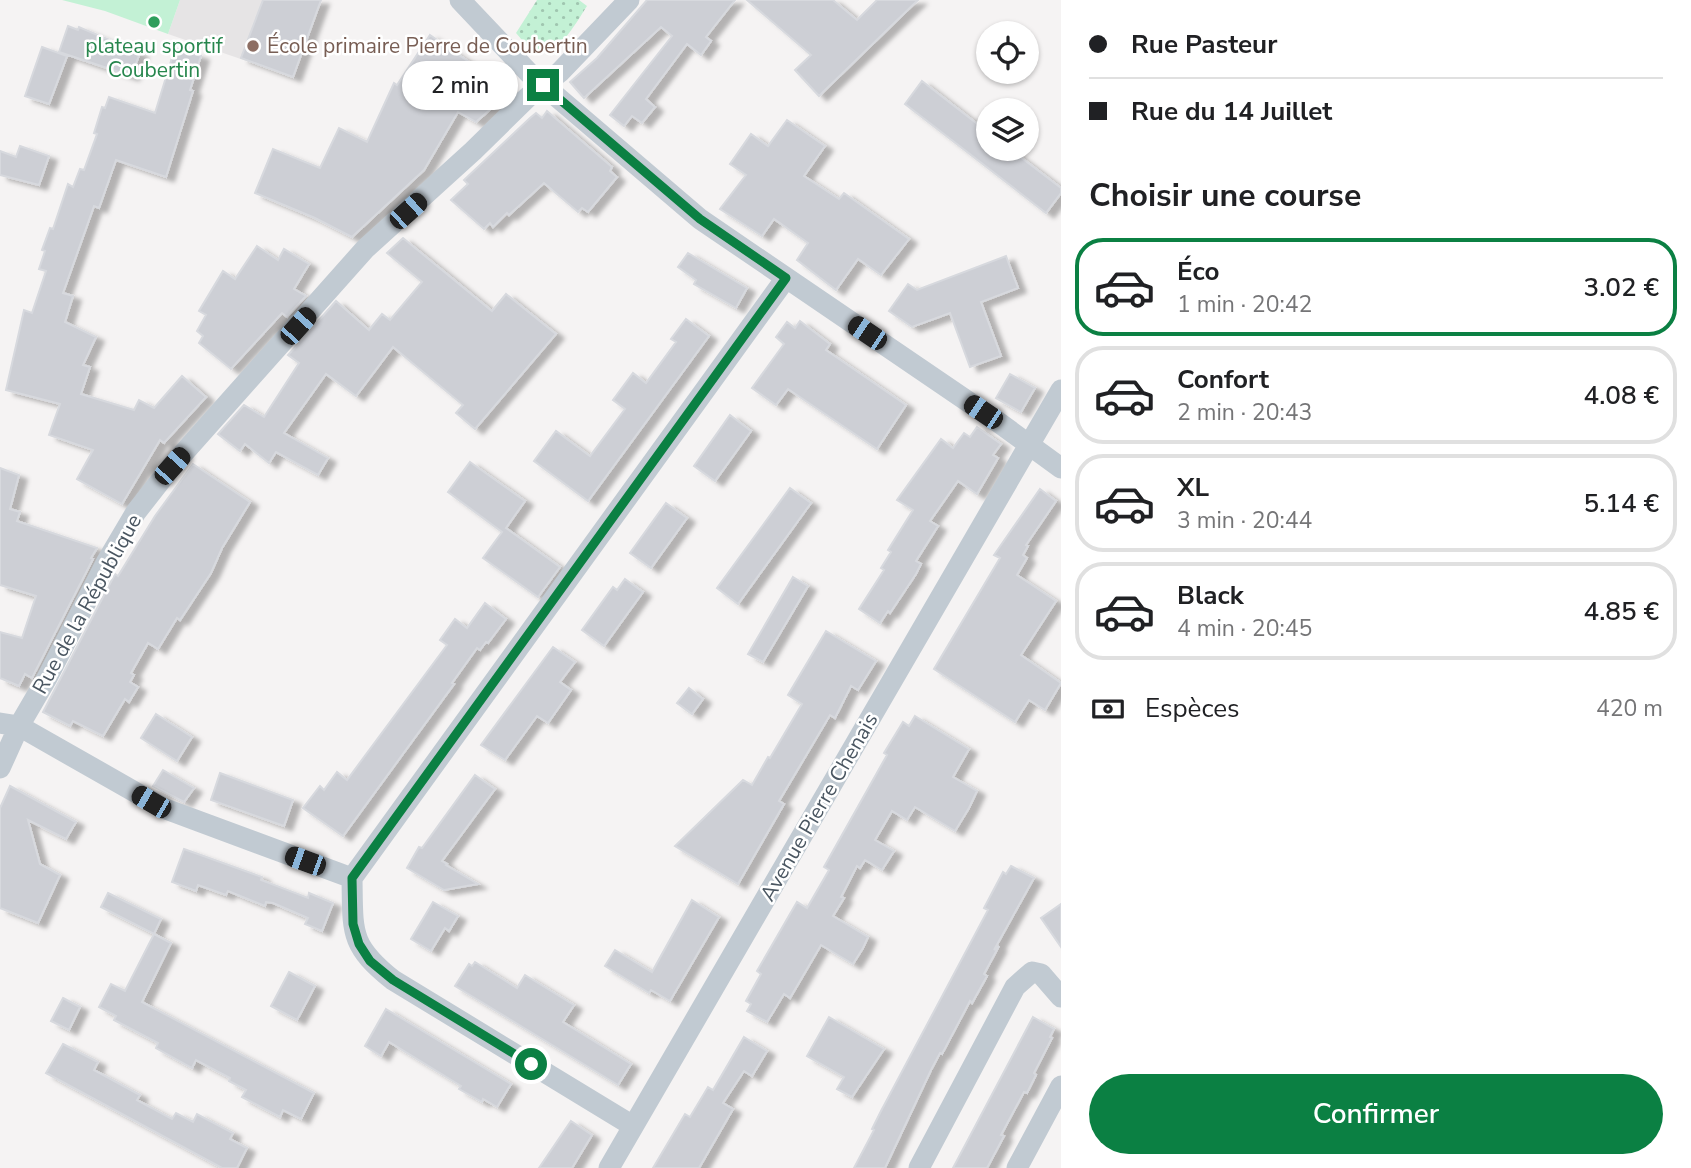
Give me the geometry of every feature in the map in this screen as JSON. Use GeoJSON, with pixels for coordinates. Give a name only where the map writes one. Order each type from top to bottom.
{"type":"FeatureCollection","features":[{"type":"Feature","properties":{"kind":"street"},"geometry":{"type":"LineString","coordinates":[[460,0],[543,85],[700,219],[1061,468]]}},
{"type":"Feature","properties":{"kind":"street","name":"Rue de la République"},"geometry":{"type":"LineString","coordinates":[[0,768],[10,725],[47,678],[107,561],[136,512],[172,466],[365,249],[560,72],[629,0]]}},
{"type":"Feature","properties":{"kind":"street"},"geometry":{"type":"LineString","coordinates":[[633,1126],[393,980],[370,961],[359,944],[353,924],[352,878],[786,278]]}},
{"type":"Feature","properties":{"kind":"street","name":"Avenue Pierre Chenais"},"geometry":{"type":"LineString","coordinates":[[609,1168],[1061,390]]}},
{"type":"Feature","properties":{"kind":"street"},"geometry":{"type":"LineString","coordinates":[[10,725],[163,808],[352,878]]}},
{"type":"Feature","properties":{"kind":"street"},"geometry":{"type":"LineString","coordinates":[[919,1168],[1015,987],[1032,972],[1041,974],[1061,997]]}},
{"type":"Feature","properties":{"kind":"street"},"geometry":{"type":"LineString","coordinates":[[1017,1168],[1061,1086]]}},
{"type":"Feature","properties":{"kind":"shaded area","name":"École primaire Pierre de Coubertin"},"geometry":{"type":"Polygon","coordinates":[[[180,0],[321,0],[293,77],[168,34],[180,0]]]}},
{"type":"Feature","properties":{"kind":"green space","name":"plateau sportif Coubertin"},"geometry":{"type":"Polygon","coordinates":[[[62,0],[180,0],[168,34],[105,11],[62,0]]]}},
{"type":"Feature","properties":{"kind":"green space"},"geometry":{"type":"Polygon","coordinates":[[[537,0],[579,0],[587,6],[566,37],[544,52],[530,49],[516,33],[537,0]]]}},
{"type":"Feature","properties":{"kind":"building"},"geometry":{"type":"Polygon","coordinates":[[[263,0],[321,0],[293,77],[241,58],[263,0]]]}},
{"type":"Feature","properties":{"kind":"building"},"geometry":{"type":"Polygon","coordinates":[[[647,0],[735,0],[706,37],[711,41],[701,55],[687,44],[646,99],[655,107],[642,123],[632,116],[624,126],[610,115],[672,36],[661,27],[584,98],[570,82],[597,58],[647,0]]]}},
{"type":"Feature","properties":{"kind":"building"},"geometry":{"type":"Polygon","coordinates":[[[747,0],[833,0],[857,20],[877,0],[918,0],[819,96],[795,70],[811,55],[747,0]]]}},
{"type":"Feature","properties":{"kind":"building"},"geometry":{"type":"Polygon","coordinates":[[[68,26],[78,30],[79,27],[140,53],[131,76],[59,52],[68,26]]]}},
{"type":"Feature","properties":{"kind":"building"},"geometry":{"type":"Polygon","coordinates":[[[430,35],[511,91],[476,122],[458,112],[424,170],[352,237],[255,193],[273,149],[320,168],[339,128],[367,142],[394,83],[397,85],[430,35]]]}},
{"type":"Feature","properties":{"kind":"building"},"geometry":{"type":"Polygon","coordinates":[[[42,47],[67,56],[49,104],[25,96],[42,47]]]}},
{"type":"Feature","properties":{"kind":"building"},"geometry":{"type":"Polygon","coordinates":[[[175,48],[201,56],[166,177],[116,160],[99,208],[94,206],[63,293],[73,296],[65,322],[96,337],[83,365],[90,367],[81,394],[134,410],[139,400],[154,408],[182,376],[206,397],[164,443],[160,440],[122,504],[77,479],[93,450],[49,435],[60,404],[6,390],[24,310],[32,313],[46,271],[39,269],[45,251],[42,250],[50,228],[53,229],[68,184],[73,187],[80,169],[84,170],[97,134],[94,133],[102,107],[105,108],[109,97],[155,113],[175,48]]]}},
{"type":"Feature","properties":{"kind":"building"},"geometry":{"type":"Polygon","coordinates":[[[922,81],[976,123],[976,159],[905,104],[922,81]]]}},
{"type":"Feature","properties":{"kind":"building"},"geometry":{"type":"Polygon","coordinates":[[[547,111],[612,167],[610,171],[617,177],[588,212],[582,208],[578,212],[544,183],[509,215],[507,213],[493,227],[490,223],[484,229],[451,200],[468,184],[464,180],[530,118],[536,113],[542,118],[547,111]]]}},
{"type":"Feature","properties":{"kind":"building"},"geometry":{"type":"Polygon","coordinates":[[[787,120],[825,146],[804,176],[839,199],[844,193],[909,239],[881,275],[858,259],[836,290],[797,260],[808,243],[774,219],[762,236],[720,209],[746,175],[730,164],[751,134],[768,146],[787,120]]]}},
{"type":"Feature","properties":{"kind":"building"},"geometry":{"type":"Polygon","coordinates":[[[20,146],[49,156],[39,185],[0,175],[0,151],[16,157],[20,146]]]}},
{"type":"Feature","properties":{"kind":"building"},"geometry":{"type":"Polygon","coordinates":[[[979,161],[1026,161],[1061,188],[1061,193],[1046,213],[979,161]]]}},
{"type":"Feature","properties":{"kind":"building"},"geometry":{"type":"Polygon","coordinates":[[[403,238],[492,311],[506,294],[556,334],[475,429],[456,413],[463,405],[393,347],[356,396],[326,374],[284,433],[328,458],[318,475],[276,452],[269,463],[245,444],[240,451],[218,434],[244,405],[264,417],[299,363],[288,355],[336,301],[369,330],[382,314],[390,320],[422,282],[387,253],[403,238]]]}},
{"type":"Feature","properties":{"kind":"building"},"geometry":{"type":"Polygon","coordinates":[[[257,246],[278,260],[284,249],[309,264],[294,289],[306,296],[287,317],[282,313],[231,369],[199,343],[203,336],[197,331],[206,315],[199,311],[223,271],[235,279],[257,246]]]}},
{"type":"Feature","properties":{"kind":"building"},"geometry":{"type":"Polygon","coordinates":[[[688,253],[747,288],[736,308],[694,284],[696,280],[678,267],[688,253]]]}},
{"type":"Feature","properties":{"kind":"building"},"geometry":{"type":"Polygon","coordinates":[[[1006,256],[1018,288],[981,302],[1001,356],[970,367],[950,313],[912,327],[889,311],[908,284],[917,290],[1006,256]]]}},
{"type":"Feature","properties":{"kind":"building"},"geometry":{"type":"Polygon","coordinates":[[[686,319],[709,336],[588,501],[534,461],[556,431],[590,456],[625,409],[613,400],[633,373],[646,383],[676,342],[671,339],[686,319]]]}},
{"type":"Feature","properties":{"kind":"building"},"geometry":{"type":"Polygon","coordinates":[[[800,321],[830,344],[826,350],[906,405],[877,449],[788,389],[776,405],[752,388],[784,344],[776,337],[787,322],[795,328],[800,321]]]}},
{"type":"Feature","properties":{"kind":"building"},"geometry":{"type":"Polygon","coordinates":[[[1010,374],[1035,388],[1021,412],[996,398],[1010,374]]]}},
{"type":"Feature","properties":{"kind":"building"},"geometry":{"type":"Polygon","coordinates":[[[730,415],[751,431],[715,481],[694,466],[730,415]]]}},
{"type":"Feature","properties":{"kind":"building"},"geometry":{"type":"Polygon","coordinates":[[[977,427],[1001,444],[993,455],[998,458],[977,494],[958,481],[930,521],[938,526],[916,561],[921,564],[916,574],[890,613],[888,611],[880,623],[859,609],[884,570],[881,568],[891,552],[888,550],[913,510],[897,500],[941,439],[953,448],[964,433],[970,437],[977,427]]]}},
{"type":"Feature","properties":{"kind":"building"},"geometry":{"type":"Polygon","coordinates":[[[470,462],[525,501],[506,528],[560,567],[538,597],[483,558],[502,532],[448,492],[470,462]]]}},
{"type":"Feature","properties":{"kind":"building"},"geometry":{"type":"Polygon","coordinates":[[[193,464],[250,502],[222,548],[211,573],[180,620],[177,618],[158,649],[148,643],[131,673],[134,675],[130,682],[138,687],[129,702],[125,699],[103,736],[73,721],[70,726],[43,712],[115,574],[118,576],[155,516],[193,464]]]}},
{"type":"Feature","properties":{"kind":"building"},"geometry":{"type":"Polygon","coordinates":[[[0,468],[19,475],[10,509],[20,512],[17,521],[97,548],[32,678],[25,674],[19,686],[0,678],[0,632],[22,638],[36,596],[0,585],[0,468]]]}},
{"type":"Feature","properties":{"kind":"building"},"geometry":{"type":"Polygon","coordinates":[[[790,488],[811,503],[738,604],[717,588],[790,488]]]}},
{"type":"Feature","properties":{"kind":"building"},"geometry":{"type":"Polygon","coordinates":[[[1040,489],[1056,501],[1026,545],[1028,546],[1023,555],[1027,558],[1017,575],[1056,601],[1021,655],[1061,683],[1045,710],[1029,700],[1015,722],[934,669],[1000,558],[994,555],[1040,489]]]}},
{"type":"Feature","properties":{"kind":"building"},"geometry":{"type":"Polygon","coordinates":[[[666,503],[687,518],[651,568],[630,553],[666,503]]]}},
{"type":"Feature","properties":{"kind":"building"},"geometry":{"type":"Polygon","coordinates":[[[793,577],[808,586],[763,662],[748,654],[793,577]]]}},
{"type":"Feature","properties":{"kind":"building"},"geometry":{"type":"Polygon","coordinates":[[[625,579],[643,592],[604,646],[582,630],[613,587],[617,590],[625,579]]]}},
{"type":"Feature","properties":{"kind":"building"},"geometry":{"type":"Polygon","coordinates":[[[485,603],[506,619],[488,643],[480,650],[477,648],[452,683],[454,684],[343,836],[303,808],[320,786],[324,790],[337,772],[347,780],[447,645],[440,640],[455,619],[467,628],[485,603]]]}},
{"type":"Feature","properties":{"kind":"building"},"geometry":{"type":"Polygon","coordinates":[[[826,631],[876,661],[858,690],[851,686],[835,718],[830,715],[779,801],[784,804],[738,884],[675,846],[743,780],[752,785],[802,704],[788,695],[826,631]]]}},
{"type":"Feature","properties":{"kind":"building"},"geometry":{"type":"Polygon","coordinates":[[[553,647],[575,662],[560,682],[571,690],[548,723],[537,716],[505,760],[481,745],[553,647]]]}},
{"type":"Feature","properties":{"kind":"building"},"geometry":{"type":"Polygon","coordinates":[[[689,688],[703,699],[692,714],[677,703],[689,688]]]}},
{"type":"Feature","properties":{"kind":"building"},"geometry":{"type":"Polygon","coordinates":[[[156,714],[192,737],[177,761],[141,738],[156,714]]]}},
{"type":"Feature","properties":{"kind":"building"},"geometry":{"type":"Polygon","coordinates":[[[915,716],[969,749],[953,777],[977,791],[969,808],[955,831],[915,807],[907,820],[892,811],[875,840],[894,851],[882,870],[865,860],[860,868],[857,866],[841,897],[844,898],[833,916],[868,937],[863,948],[853,964],[821,945],[790,998],[784,994],[767,1022],[747,1011],[751,1004],[746,1001],[761,974],[757,971],[797,902],[807,908],[829,870],[824,867],[887,755],[884,753],[903,722],[909,726],[915,716]]]}},
{"type":"Feature","properties":{"kind":"building"},"geometry":{"type":"Polygon","coordinates":[[[163,770],[194,788],[184,802],[153,786],[163,770]]]}},
{"type":"Feature","properties":{"kind":"building"},"geometry":{"type":"Polygon","coordinates":[[[220,773],[293,800],[284,826],[211,800],[220,773]]]}},
{"type":"Feature","properties":{"kind":"building"},"geometry":{"type":"Polygon","coordinates":[[[475,775],[495,789],[442,861],[478,884],[444,890],[407,868],[419,847],[422,848],[475,775]]]}},
{"type":"Feature","properties":{"kind":"building"},"geometry":{"type":"Polygon","coordinates":[[[10,786],[76,822],[66,839],[28,820],[40,864],[60,875],[38,923],[0,908],[0,808],[10,786]]]}},
{"type":"Feature","properties":{"kind":"building"},"geometry":{"type":"Polygon","coordinates":[[[184,849],[262,877],[261,880],[308,898],[309,893],[333,903],[322,931],[305,924],[308,918],[273,903],[266,902],[265,906],[228,891],[226,895],[198,885],[196,891],[172,882],[184,849]]]}},
{"type":"Feature","properties":{"kind":"building"},"geometry":{"type":"Polygon","coordinates":[[[1011,866],[1034,878],[994,950],[999,946],[984,974],[987,976],[972,1003],[970,1001],[942,1054],[940,1053],[885,1168],[854,1168],[881,1111],[988,910],[984,908],[1003,872],[1006,874],[1011,866]]]}},
{"type":"Feature","properties":{"kind":"building"},"geometry":{"type":"Polygon","coordinates":[[[108,893],[161,919],[154,934],[101,907],[108,893]]]}},
{"type":"Feature","properties":{"kind":"building"},"geometry":{"type":"Polygon","coordinates":[[[692,900],[719,917],[670,1001],[651,990],[649,993],[605,966],[615,950],[652,972],[692,900]]]}},
{"type":"Feature","properties":{"kind":"building"},"geometry":{"type":"Polygon","coordinates":[[[433,902],[458,916],[449,931],[445,928],[431,951],[411,939],[433,902]]]}},
{"type":"Feature","properties":{"kind":"building"},"geometry":{"type":"Polygon","coordinates":[[[1061,904],[1061,947],[1041,918],[1061,904]]]}},
{"type":"Feature","properties":{"kind":"building"},"geometry":{"type":"Polygon","coordinates":[[[154,934],[171,943],[142,1002],[314,1093],[301,1119],[283,1110],[280,1117],[242,1097],[246,1090],[229,1081],[230,1078],[196,1060],[192,1068],[156,1048],[158,1043],[114,1020],[116,1016],[99,1007],[111,984],[125,991],[154,934]]]}},
{"type":"Feature","properties":{"kind":"building"},"geometry":{"type":"Polygon","coordinates":[[[475,962],[517,988],[525,975],[574,1005],[563,1022],[631,1064],[618,1085],[455,986],[469,964],[472,966],[475,962]]]}},
{"type":"Feature","properties":{"kind":"building"},"geometry":{"type":"Polygon","coordinates":[[[289,972],[315,986],[297,1020],[271,1006],[289,972]]]}},
{"type":"Feature","properties":{"kind":"building"},"geometry":{"type":"Polygon","coordinates":[[[63,998],[80,1007],[69,1030],[51,1021],[63,998]]]}},
{"type":"Feature","properties":{"kind":"building"},"geometry":{"type":"Polygon","coordinates":[[[386,1009],[511,1084],[497,1107],[459,1089],[461,1086],[389,1042],[381,1056],[365,1046],[386,1009]]]}},
{"type":"Feature","properties":{"kind":"building"},"geometry":{"type":"Polygon","coordinates":[[[829,1017],[884,1049],[852,1097],[837,1089],[844,1077],[807,1056],[829,1017]]]}},
{"type":"Feature","properties":{"kind":"building"},"geometry":{"type":"Polygon","coordinates":[[[1033,1017],[1054,1029],[1027,1093],[1024,1092],[1001,1135],[1004,1136],[987,1168],[953,1168],[1033,1017]]]}},
{"type":"Feature","properties":{"kind":"building"},"geometry":{"type":"Polygon","coordinates":[[[744,1037],[767,1051],[752,1076],[744,1071],[723,1103],[733,1109],[699,1168],[653,1168],[685,1114],[690,1117],[708,1087],[713,1090],[744,1037]]]}},
{"type":"Feature","properties":{"kind":"building"},"geometry":{"type":"Polygon","coordinates":[[[63,1044],[98,1062],[94,1070],[140,1095],[137,1100],[172,1119],[176,1113],[193,1122],[197,1114],[233,1133],[230,1139],[247,1148],[237,1168],[222,1168],[46,1073],[63,1044]]]}},
{"type":"Feature","properties":{"kind":"building"},"geometry":{"type":"Polygon","coordinates":[[[571,1121],[592,1135],[572,1168],[539,1168],[571,1121]]]}},
{"type":"Feature","properties":{"kind":"place","name":"plateau sportif Coubertin"},"geometry":{"type":"Point","coordinates":[154,22]}},
{"type":"Feature","properties":{"kind":"place","name":"École primaire Pierre de Coubertin"},"geometry":{"type":"Point","coordinates":[253,46]}},
{"type":"Feature","properties":{"kind":"route"},"geometry":{"type":"LineString","coordinates":[[531,1064],[393,980],[370,961],[359,944],[353,924],[352,878],[786,278],[700,219],[543,85]]}}]}
